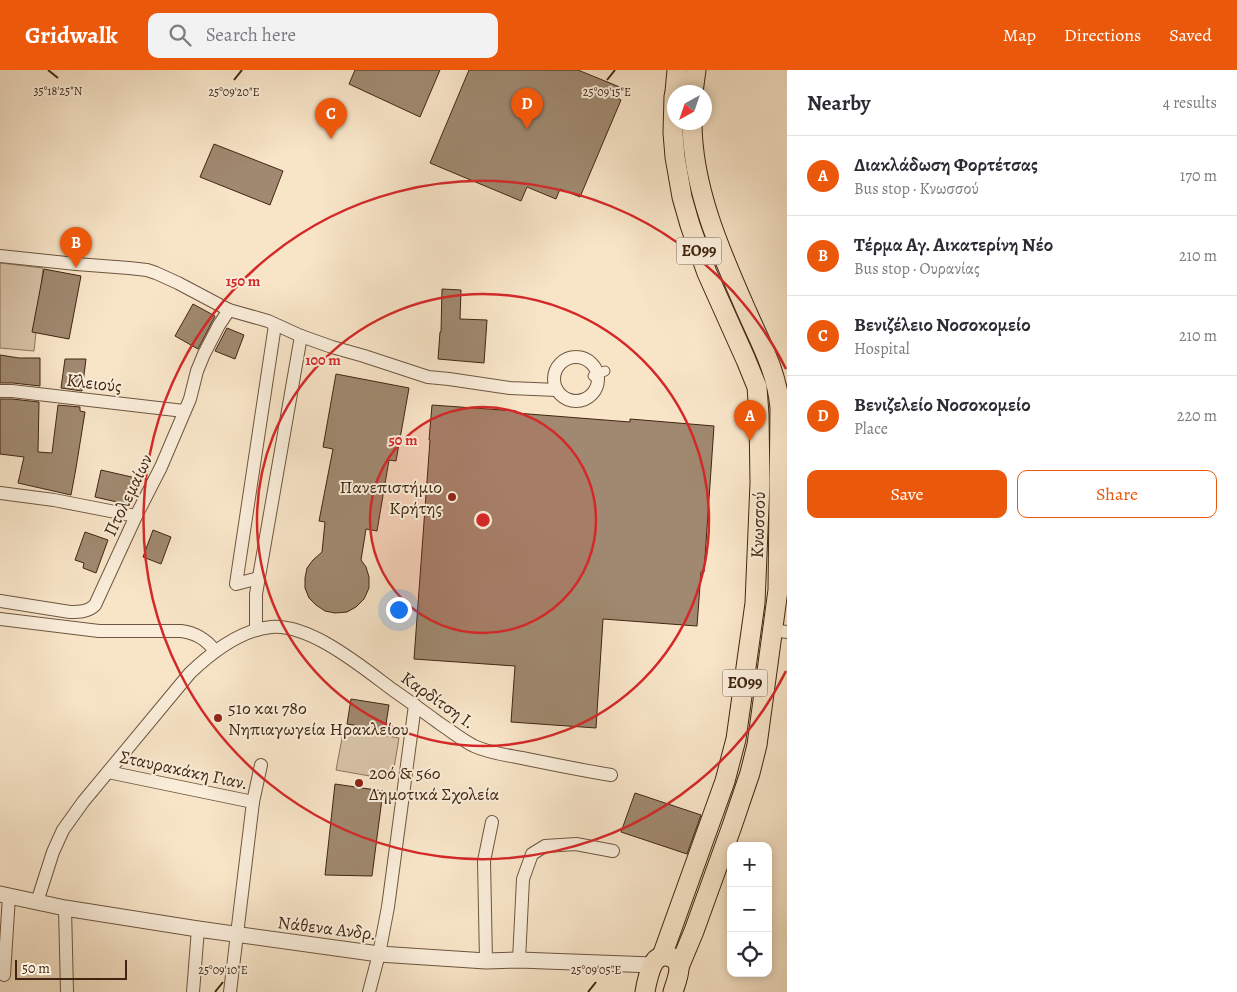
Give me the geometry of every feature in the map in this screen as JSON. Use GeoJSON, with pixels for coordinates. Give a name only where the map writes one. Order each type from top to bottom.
{"type":"FeatureCollection","features":[{"type":"Feature","properties":{"kind":"main road","name":"Κνωσσού"},"geometry":{"type":"LineString","coordinates":[[676,85],[677,70]]}},
{"type":"Feature","properties":{"kind":"main road"},"geometry":{"type":"LineString","coordinates":[[694,85],[696,70]]}},
{"type":"Feature","properties":{"kind":"main road","name":"Κνωσσού"},"geometry":{"type":"LineString","coordinates":[[658,960],[727,775],[734,749],[752,628],[757,570],[760,474],[757,387],[718,297],[690,225],[677,172],[673,130]]}},
{"type":"Feature","properties":{"kind":"main road","name":"Κνωσσού"},"geometry":{"type":"LineString","coordinates":[[679,967],[722,855],[755,757],[780,631],[778,577],[780,408],[783,394],[715,236],[697,170],[692,130]]}},
{"type":"Feature","properties":{"kind":"main road"},"geometry":{"type":"LineString","coordinates":[[658,960],[667,956],[674,959],[679,967]]}},
{"type":"Feature","properties":{"kind":"main road","name":"ΕΟ99"},"geometry":{"type":"LineString","coordinates":[[645,992],[658,960]]}},
{"type":"Feature","properties":{"kind":"main road","name":"ΕΟ99"},"geometry":{"type":"LineString","coordinates":[[673,992],[679,967]]}},
{"type":"Feature","properties":{"kind":"street"},"geometry":{"type":"LineString","coordinates":[[0,256],[147,270],[172,280],[234,312],[268,322],[332,347],[428,376],[510,388],[557,390],[564,397],[578,401],[592,395],[596,389],[599,374],[594,366],[584,358],[570,357],[558,365],[555,372],[554,379],[557,390]]}},
{"type":"Feature","properties":{"kind":"street","name":"Πτολεμαίων"},"geometry":{"type":"LineString","coordinates":[[84,611],[92,608],[97,601],[161,467],[190,399],[200,362],[219,325],[234,312]]}},
{"type":"Feature","properties":{"kind":"street"},"geometry":{"type":"LineString","coordinates":[[259,578],[236,584],[276,325]]}},
{"type":"Feature","properties":{"kind":"street"},"geometry":{"type":"LineString","coordinates":[[256,630],[256,594],[301,336]]}},
{"type":"Feature","properties":{"kind":"street","name":"Κλειούς"},"geometry":{"type":"LineString","coordinates":[[0,391],[184,411]]}},
{"type":"Feature","properties":{"kind":"street"},"geometry":{"type":"LineString","coordinates":[[758,398],[783,394]]}},
{"type":"Feature","properties":{"kind":"street"},"geometry":{"type":"LineString","coordinates":[[0,493],[54,500],[136,516]]}},
{"type":"Feature","properties":{"kind":"street"},"geometry":{"type":"LineString","coordinates":[[0,601],[70,612],[84,611],[86,630]]}},
{"type":"Feature","properties":{"kind":"street"},"geometry":{"type":"LineString","coordinates":[[0,619],[86,630],[181,630],[203,638],[215,652]]}},
{"type":"Feature","properties":{"kind":"street","name":"Καρδίτση Ι."},"geometry":{"type":"LineString","coordinates":[[37,902],[59,835],[75,812],[190,673],[233,640],[256,630],[279,627],[298,630],[314,637],[359,665],[460,738],[481,749],[611,776]]}},
{"type":"Feature","properties":{"kind":"street"},"geometry":{"type":"LineString","coordinates":[[369,992],[388,907],[415,705]]}},
{"type":"Feature","properties":{"kind":"street","name":"Σταυρακάκη Γιαν."},"geometry":{"type":"LineString","coordinates":[[230,992],[254,802],[261,765]]}},
{"type":"Feature","properties":{"kind":"street","name":"Σταυρακάκη Γιαν."},"geometry":{"type":"LineString","coordinates":[[108,772],[254,802]]}},
{"type":"Feature","properties":{"kind":"street"},"geometry":{"type":"LineString","coordinates":[[486,960],[484,861],[492,822]]}},
{"type":"Feature","properties":{"kind":"street"},"geometry":{"type":"LineString","coordinates":[[518,960],[523,879],[532,854],[545,846],[576,844],[613,851]]}},
{"type":"Feature","properties":{"kind":"street"},"geometry":{"type":"LineString","coordinates":[[4,975],[5,895]]}},
{"type":"Feature","properties":{"kind":"street","name":"Νάθενα Ανδρ."},"geometry":{"type":"LineString","coordinates":[[5,895],[65,908],[198,929],[379,954],[486,960],[658,960]]}},
{"type":"Feature","properties":{"kind":"street"},"geometry":{"type":"LineString","coordinates":[[65,908],[67,992]]}},
{"type":"Feature","properties":{"kind":"street"},"geometry":{"type":"LineString","coordinates":[[193,992],[198,929]]}},
{"type":"Feature","properties":{"kind":"shaded area"},"geometry":{"type":"Polygon","coordinates":[[[0,263],[43,268],[34,351],[0,348],[0,263]]]}},
{"type":"Feature","properties":{"kind":"shaded area"},"geometry":{"type":"Polygon","coordinates":[[[344,728],[399,738],[392,780],[336,770],[344,728]]]}},
{"type":"Feature","properties":{"kind":"building"},"geometry":{"type":"Polygon","coordinates":[[[355,70],[440,70],[420,117],[349,84],[355,70]]]}},
{"type":"Feature","properties":{"kind":"building"},"geometry":{"type":"Polygon","coordinates":[[[469,70],[578,70],[622,88],[617,98],[621,100],[580,197],[560,189],[556,199],[527,187],[521,201],[430,163],[469,70]]]}},
{"type":"Feature","properties":{"kind":"building"},"geometry":{"type":"Polygon","coordinates":[[[214,144],[283,171],[270,205],[200,177],[214,144]]]}},
{"type":"Feature","properties":{"kind":"building"},"geometry":{"type":"Polygon","coordinates":[[[44,269],[81,276],[69,339],[32,332],[44,269]]]}},
{"type":"Feature","properties":{"kind":"building"},"geometry":{"type":"Polygon","coordinates":[[[442,289],[461,290],[460,319],[487,320],[484,363],[438,359],[442,289]]]}},
{"type":"Feature","properties":{"kind":"building"},"geometry":{"type":"Polygon","coordinates":[[[193,304],[215,316],[198,349],[175,336],[193,304]]]}},
{"type":"Feature","properties":{"kind":"building"},"geometry":{"type":"Polygon","coordinates":[[[227,328],[244,335],[235,359],[215,351],[227,328]]]}},
{"type":"Feature","properties":{"kind":"building"},"geometry":{"type":"Polygon","coordinates":[[[0,355],[19,358],[40,358],[40,386],[0,383],[0,355]]]}},
{"type":"Feature","properties":{"kind":"building"},"geometry":{"type":"Polygon","coordinates":[[[65,359],[86,359],[82,391],[61,388],[65,359]]]}},
{"type":"Feature","properties":{"kind":"building"},"geometry":{"type":"Polygon","coordinates":[[[336,374],[409,388],[396,461],[389,460],[377,531],[366,529],[361,560],[366,567],[369,577],[369,588],[364,599],[356,607],[347,612],[335,613],[325,611],[309,598],[305,588],[305,578],[307,568],[322,552],[325,522],[319,521],[333,449],[323,447],[336,374]]]}},
{"type":"Feature","properties":{"kind":"building"},"geometry":{"type":"Polygon","coordinates":[[[0,399],[39,402],[38,452],[52,453],[58,405],[80,407],[80,411],[85,412],[71,495],[18,483],[24,457],[0,454],[0,399]]]}},
{"type":"Feature","properties":{"kind":"building"},"geometry":{"type":"Polygon","coordinates":[[[432,405],[630,422],[630,419],[714,426],[704,572],[701,572],[697,626],[603,619],[596,728],[511,722],[515,666],[414,659],[432,405]]]}},
{"type":"Feature","properties":{"kind":"building"},"geometry":{"type":"Polygon","coordinates":[[[101,470],[136,478],[130,505],[95,497],[101,470]]]}},
{"type":"Feature","properties":{"kind":"building"},"geometry":{"type":"Polygon","coordinates":[[[153,530],[171,537],[161,564],[143,557],[153,530]]]}},
{"type":"Feature","properties":{"kind":"building"},"geometry":{"type":"Polygon","coordinates":[[[85,532],[108,540],[96,573],[83,568],[84,563],[75,560],[85,532]]]}},
{"type":"Feature","properties":{"kind":"building"},"geometry":{"type":"Polygon","coordinates":[[[351,699],[389,705],[385,730],[347,724],[351,699]]]}},
{"type":"Feature","properties":{"kind":"building"},"geometry":{"type":"Polygon","coordinates":[[[335,784],[383,791],[372,876],[325,875],[335,784]]]}},
{"type":"Feature","properties":{"kind":"building"},"geometry":{"type":"Polygon","coordinates":[[[635,793],[701,815],[687,854],[621,832],[635,793]]]}},
{"type":"Feature","properties":{"kind":"place","name":"Βενιζελείο Νοσοκομείο"},"geometry":{"type":"Point","coordinates":[527,129]}},
{"type":"Feature","properties":{"kind":"place","name":"Βενιζέλειο Νοσοκομείο"},"geometry":{"type":"Point","coordinates":[331,139]}},
{"type":"Feature","properties":{"kind":"place","name":"Τέρμα Αγ. Αικατερίνη Νέο"},"geometry":{"type":"Point","coordinates":[76,268]}},
{"type":"Feature","properties":{"kind":"place","name":"Διακλάδωση Φορτέτσας"},"geometry":{"type":"Point","coordinates":[750,441]}},
{"type":"Feature","properties":{"kind":"place","name":"Πανεπιστήμιο Κρήτης"},"geometry":{"type":"Point","coordinates":[452,497]}},
{"type":"Feature","properties":{"kind":"place","name":"51ο και 78ο Νηπιαγωγεία Ηρακλείου"},"geometry":{"type":"Point","coordinates":[218,718]}},
{"type":"Feature","properties":{"kind":"place","name":"20ό & 56ο Δημοτικά Σχολεία"},"geometry":{"type":"Point","coordinates":[359,783]}}]}
